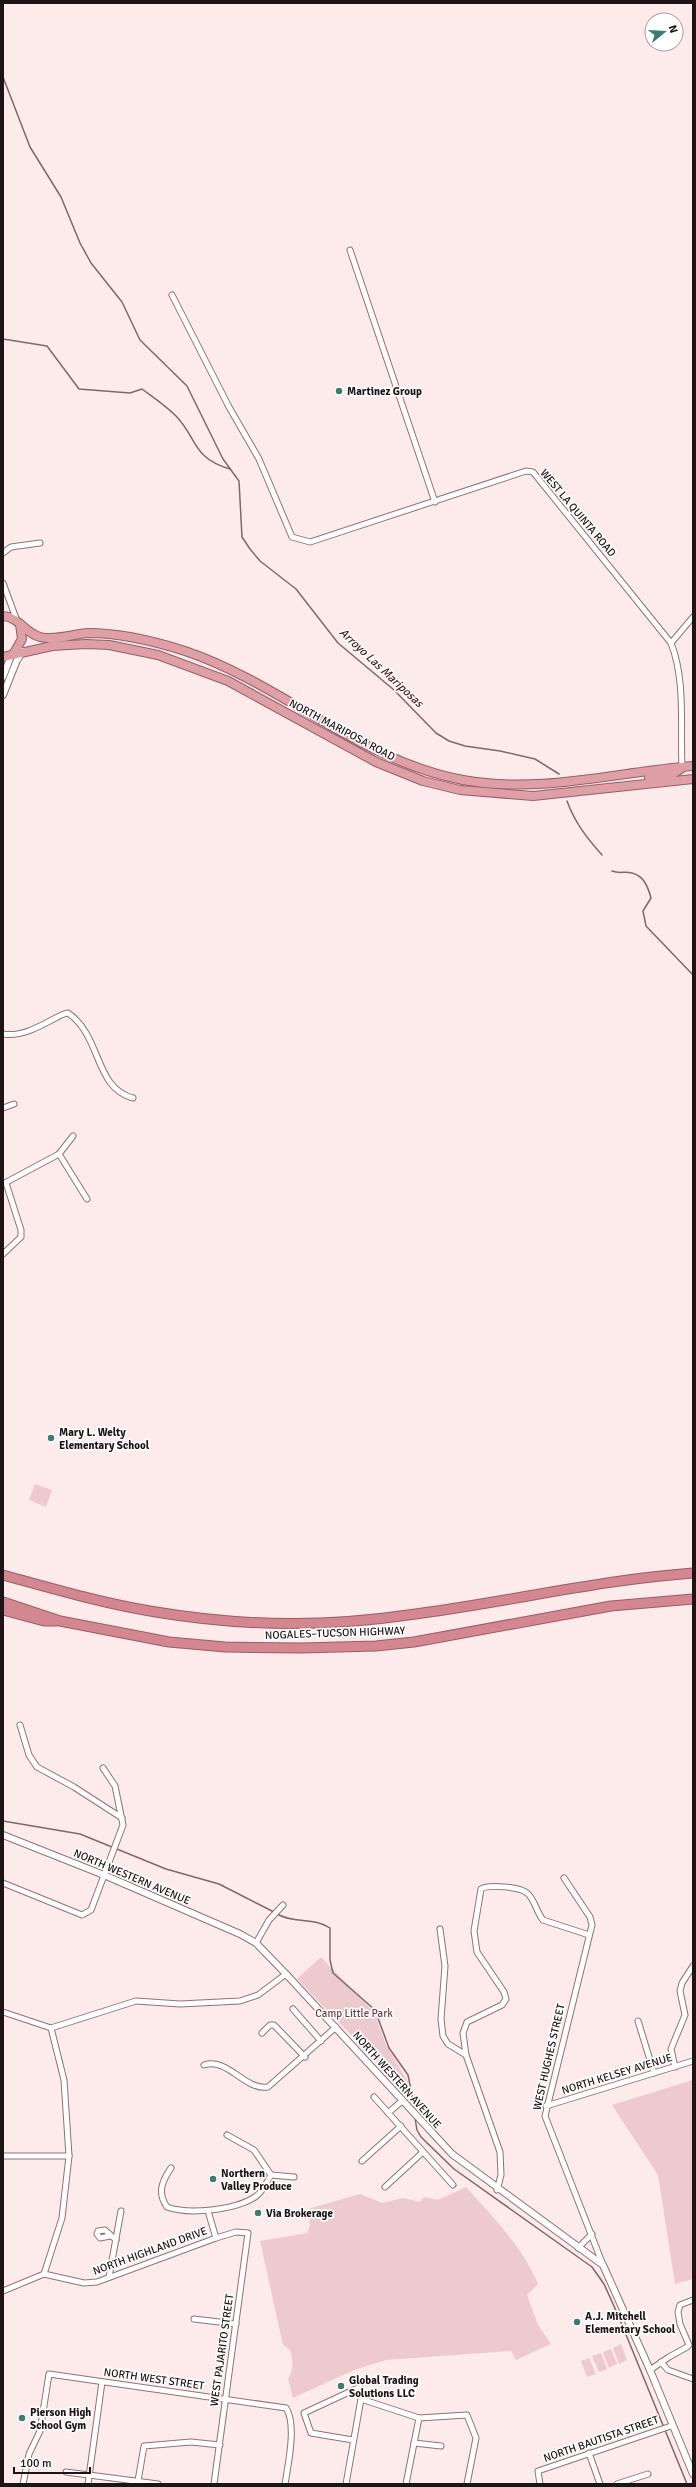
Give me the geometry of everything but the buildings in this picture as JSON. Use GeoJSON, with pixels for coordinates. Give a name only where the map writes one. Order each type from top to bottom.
{"type":"FeatureCollection","features":[{"type":"Feature","properties":{"kind":"highway","name":"NORTH MARIPOSA ROAD"},"geometry":{"type":"LineString","coordinates":[[3,616],[19,623],[41,637],[101,634],[156,643],[185,651],[228,669],[379,753],[424,770],[482,783],[532,785],[587,786],[693,779]]}},
{"type":"Feature","properties":{"kind":"highway"},"geometry":{"type":"LineString","coordinates":[[9,655],[22,640],[19,623]]}},
{"type":"Feature","properties":{"kind":"highway"},"geometry":{"type":"LineString","coordinates":[[143,651],[152,650],[156,643]]}},
{"type":"Feature","properties":{"kind":"highway","name":"NORTH MARIPOSA ROAD"},"geometry":{"type":"LineString","coordinates":[[9,655],[52,646],[86,644],[143,651],[213,674],[376,762],[423,781],[476,793],[540,795],[562,793],[587,786],[693,766]]}},
{"type":"Feature","properties":{"kind":"highway"},"geometry":{"type":"LineString","coordinates":[[213,674],[223,674],[228,669]]}},
{"type":"Feature","properties":{"kind":"highway"},"geometry":{"type":"LineString","coordinates":[[294,718],[301,719],[309,714]]}},
{"type":"Feature","properties":{"kind":"highway"},"geometry":{"type":"LineString","coordinates":[[682,767],[693,772]]}},
{"type":"Feature","properties":{"kind":"highway"},"geometry":{"type":"LineString","coordinates":[[3,1571],[45,1586]]}},
{"type":"Feature","properties":{"kind":"highway","name":"NOGALES–TUCSON HIGHWAY"},"geometry":{"type":"LineString","coordinates":[[3,1575],[156,1612],[214,1619],[301,1623],[408,1616],[558,1590],[653,1576],[693,1573]]}},
{"type":"Feature","properties":{"kind":"highway","name":"NOGALES–TUCSON HIGHWAY"},"geometry":{"type":"LineString","coordinates":[[3,1602],[60,1621],[137,1637],[197,1645],[302,1648],[376,1646],[414,1642],[611,1606],[693,1599]]}},
{"type":"Feature","properties":{"kind":"highway"},"geometry":{"type":"LineString","coordinates":[[3,1610],[44,1621],[60,1621]]}},
{"type":"Feature","properties":{"kind":"street"},"geometry":{"type":"LineString","coordinates":[[172,295],[229,407],[259,459],[292,537],[310,542],[434,502],[350,250]]}},
{"type":"Feature","properties":{"kind":"street","name":"WEST LA QUINTA ROAD"},"geometry":{"type":"LineString","coordinates":[[434,502],[526,471],[533,472],[671,644],[677,659],[680,683],[682,767]]}},
{"type":"Feature","properties":{"kind":"street"},"geometry":{"type":"LineString","coordinates":[[3,553],[11,547],[40,543]]}},
{"type":"Feature","properties":{"kind":"street"},"geometry":{"type":"LineString","coordinates":[[3,583],[19,623]]}},
{"type":"Feature","properties":{"kind":"street"},"geometry":{"type":"LineString","coordinates":[[671,644],[693,617]]}},
{"type":"Feature","properties":{"kind":"street"},"geometry":{"type":"LineString","coordinates":[[3,695],[17,660],[23,651]]}},
{"type":"Feature","properties":{"kind":"street"},"geometry":{"type":"LineString","coordinates":[[3,676],[9,655]]}},
{"type":"Feature","properties":{"kind":"street"},"geometry":{"type":"LineString","coordinates":[[3,1034],[21,1034],[39,1028],[62,1014],[68,1013],[90,1038],[109,1083],[124,1096],[133,1098]]}},
{"type":"Feature","properties":{"kind":"street"},"geometry":{"type":"LineString","coordinates":[[3,1108],[14,1104]]}},
{"type":"Feature","properties":{"kind":"street"},"geometry":{"type":"LineString","coordinates":[[3,1254],[21,1237],[21,1230],[4,1183],[59,1154],[73,1136]]}},
{"type":"Feature","properties":{"kind":"street"},"geometry":{"type":"LineString","coordinates":[[59,1154],[87,1199]]}},
{"type":"Feature","properties":{"kind":"street"},"geometry":{"type":"LineString","coordinates":[[20,1724],[29,1755],[37,1767],[74,1787],[122,1818]]}},
{"type":"Feature","properties":{"kind":"street"},"geometry":{"type":"LineString","coordinates":[[3,1883],[82,1915],[88,1913],[94,1904],[122,1831],[122,1818],[115,1786],[104,1768]]}},
{"type":"Feature","properties":{"kind":"street","name":"NORTH WESTERN AVENUE"},"geometry":{"type":"LineString","coordinates":[[3,1835],[104,1875],[240,1934],[256,1943],[336,2027],[452,2154],[497,2190],[603,2265]]}},
{"type":"Feature","properties":{"kind":"street","name":"WEST HUGHES STREET"},"geometry":{"type":"LineString","coordinates":[[564,1878],[592,1920],[546,2106],[545,2116],[603,2265]]}},
{"type":"Feature","properties":{"kind":"street"},"geometry":{"type":"LineString","coordinates":[[497,2190],[501,2175],[500,2152],[466,2056],[463,2033],[464,2026],[470,2019],[505,2003],[506,1996],[480,1959],[474,1931],[478,1895],[481,1889],[489,1886],[528,1893],[543,1920],[589,1935]]}},
{"type":"Feature","properties":{"kind":"street"},"geometry":{"type":"LineString","coordinates":[[256,1943],[270,1920],[283,1904]]}},
{"type":"Feature","properties":{"kind":"street"},"geometry":{"type":"LineString","coordinates":[[440,1929],[445,1966],[441,2018],[442,2036],[448,2044],[466,2056]]}},
{"type":"Feature","properties":{"kind":"street"},"geometry":{"type":"LineString","coordinates":[[675,2067],[671,2049],[685,2015],[680,1991],[693,1966]]}},
{"type":"Feature","properties":{"kind":"street"},"geometry":{"type":"LineString","coordinates":[[3,2012],[51,2028],[136,2001],[180,2004],[240,2001],[258,1995],[286,1974]]}},
{"type":"Feature","properties":{"kind":"street"},"geometry":{"type":"LineString","coordinates":[[293,2009],[321,2041]]}},
{"type":"Feature","properties":{"kind":"street"},"geometry":{"type":"LineString","coordinates":[[638,2021],[654,2073]]}},
{"type":"Feature","properties":{"kind":"street"},"geometry":{"type":"LineString","coordinates":[[262,2033],[268,2027],[274,2026],[305,2057]]}},
{"type":"Feature","properties":{"kind":"street"},"geometry":{"type":"LineString","coordinates":[[204,2065],[216,2063],[264,2088],[273,2084],[305,2057],[336,2027]]}},
{"type":"Feature","properties":{"kind":"street"},"geometry":{"type":"LineString","coordinates":[[3,2291],[44,2274],[62,2218],[69,2156],[64,2080],[51,2028]]}},
{"type":"Feature","properties":{"kind":"street","name":"NORTH KELSEY AVENUE"},"geometry":{"type":"LineString","coordinates":[[546,2106],[693,2061]]}},
{"type":"Feature","properties":{"kind":"street"},"geometry":{"type":"LineString","coordinates":[[374,2097],[453,2184]]}},
{"type":"Feature","properties":{"kind":"street"},"geometry":{"type":"LineString","coordinates":[[388,2113],[402,2101]]}},
{"type":"Feature","properties":{"kind":"street"},"geometry":{"type":"LineString","coordinates":[[362,2162],[401,2126]]}},
{"type":"Feature","properties":{"kind":"street"},"geometry":{"type":"LineString","coordinates":[[227,2135],[254,2150],[271,2175]]}},
{"type":"Feature","properties":{"kind":"street"},"geometry":{"type":"LineString","coordinates":[[385,2187],[423,2152]]}},
{"type":"Feature","properties":{"kind":"street"},"geometry":{"type":"LineString","coordinates":[[3,2156],[69,2156]]}},
{"type":"Feature","properties":{"kind":"street"},"geometry":{"type":"LineString","coordinates":[[171,2168],[162,2188],[161,2195],[167,2207],[182,2211],[208,2211],[254,2198],[263,2190],[271,2175]]}},
{"type":"Feature","properties":{"kind":"street"},"geometry":{"type":"LineString","coordinates":[[271,2175],[294,2177]]}},
{"type":"Feature","properties":{"kind":"street"},"geometry":{"type":"LineString","coordinates":[[109,2277],[121,2211]]}},
{"type":"Feature","properties":{"kind":"street"},"geometry":{"type":"LineString","coordinates":[[208,2211],[216,2238]]}},
{"type":"Feature","properties":{"kind":"street","name":"NORTH HIGHLAND DRIVE"},"geometry":{"type":"LineString","coordinates":[[44,2274],[84,2283],[109,2277],[236,2232]]}},
{"type":"Feature","properties":{"kind":"street","name":"WEST PAJARITO STREET"},"geometry":{"type":"LineString","coordinates":[[214,2484],[249,2234],[246,2232],[236,2232]]}},
{"type":"Feature","properties":{"kind":"street"},"geometry":{"type":"LineString","coordinates":[[578,2248],[592,2234]]}},
{"type":"Feature","properties":{"kind":"street"},"geometry":{"type":"LineString","coordinates":[[110,2236],[116,2240]]}},
{"type":"Feature","properties":{"kind":"street"},"geometry":{"type":"LineString","coordinates":[[603,2265],[650,2370],[671,2426],[693,2474]]}},
{"type":"Feature","properties":{"kind":"street"},"geometry":{"type":"LineString","coordinates":[[650,2370],[661,2362],[687,2348],[688,2344],[678,2312],[680,2305],[693,2300]]}},
{"type":"Feature","properties":{"kind":"street"},"geometry":{"type":"LineString","coordinates":[[194,2319],[236,2324]]}},
{"type":"Feature","properties":{"kind":"street"},"geometry":{"type":"LineString","coordinates":[[661,2362],[668,2370],[693,2379]]}},
{"type":"Feature","properties":{"kind":"street","name":"NORTH WEST STREET"},"geometry":{"type":"LineString","coordinates":[[23,2484],[29,2454],[40,2431],[49,2374],[281,2406],[286,2408],[290,2415],[290,2447],[285,2484]]}},
{"type":"Feature","properties":{"kind":"street"},"geometry":{"type":"LineString","coordinates":[[88,2484],[102,2382]]}},
{"type":"Feature","properties":{"kind":"street"},"geometry":{"type":"LineString","coordinates":[[346,2484],[361,2398],[360,2387],[304,2413],[311,2433],[353,2440]]}},
{"type":"Feature","properties":{"kind":"street"},"geometry":{"type":"LineString","coordinates":[[361,2398],[419,2418],[467,2415],[476,2438],[474,2455],[467,2484]]}},
{"type":"Feature","properties":{"kind":"street"},"geometry":{"type":"LineString","coordinates":[[406,2484],[419,2418]]}},
{"type":"Feature","properties":{"kind":"street","name":"NORTH BAUTISTA STREET"},"geometry":{"type":"LineString","coordinates":[[540,2484],[538,2471],[671,2426]]}},
{"type":"Feature","properties":{"kind":"street"},"geometry":{"type":"LineString","coordinates":[[138,2481],[144,2446],[191,2442],[220,2445]]}},
{"type":"Feature","properties":{"kind":"street"},"geometry":{"type":"LineString","coordinates":[[414,2443],[441,2446]]}},
{"type":"Feature","properties":{"kind":"street"},"geometry":{"type":"LineString","coordinates":[[589,2453],[600,2484]]}},
{"type":"Feature","properties":{"kind":"street"},"geometry":{"type":"LineString","coordinates":[[66,2472],[158,2484]]}},
{"type":"Feature","properties":{"kind":"street"},"geometry":{"type":"LineString","coordinates":[[617,2484],[648,2474]]}},
{"type":"Feature","properties":{"kind":"green space"},"geometry":{"type":"Polygon","coordinates":[[[35,1484],[52,1490],[46,1507],[29,1500],[35,1484]]]}},
{"type":"Feature","properties":{"kind":"green space","name":"Camp Little Park"},"geometry":{"type":"Polygon","coordinates":[[[321,1957],[374,2012],[386,2045],[408,2082],[412,2098],[297,1979],[321,1957]]]}},
{"type":"Feature","properties":{"kind":"green space"},"geometry":{"type":"Polygon","coordinates":[[[693,2080],[693,2279],[675,2284],[658,2175],[612,2105],[693,2080]]]}},
{"type":"Feature","properties":{"kind":"green space"},"geometry":{"type":"Polygon","coordinates":[[[466,2187],[506,2232],[524,2257],[538,2284],[527,2295],[538,2325],[551,2344],[516,2360],[511,2351],[386,2360],[354,2370],[293,2398],[288,2379],[292,2368],[291,2354],[290,2350],[283,2345],[260,2241],[307,2233],[310,2225],[308,2209],[360,2194],[382,2203],[403,2198],[420,2202],[424,2197],[438,2200],[466,2187]]]}},
{"type":"Feature","properties":{"kind":"green space"},"geometry":{"type":"Polygon","coordinates":[[[621,2344],[627,2360],[619,2364],[613,2348],[621,2344]]]}},
{"type":"Feature","properties":{"kind":"green space"},"geometry":{"type":"Polygon","coordinates":[[[611,2349],[617,2364],[609,2368],[603,2352],[611,2349]]]}},
{"type":"Feature","properties":{"kind":"green space"},"geometry":{"type":"Polygon","coordinates":[[[601,2353],[607,2369],[599,2372],[592,2356],[601,2353]]]}},
{"type":"Feature","properties":{"kind":"green space"},"geometry":{"type":"Polygon","coordinates":[[[589,2358],[596,2374],[587,2377],[581,2361],[589,2358]]]}},
{"type":"Feature","properties":{"kind":"waterway","name":"Arroyo Las Mariposas"},"geometry":{"type":"LineString","coordinates":[[3,77],[30,147],[61,197],[80,243],[91,263],[122,302],[140,340],[187,386],[223,459],[239,481],[242,537],[250,549],[260,561],[296,589],[338,643],[394,690],[436,733],[449,741],[465,746],[500,751],[535,759],[559,774]]}},
{"type":"Feature","properties":{"kind":"waterway"},"geometry":{"type":"LineString","coordinates":[[3,339],[47,346],[79,389],[130,393],[142,389],[176,416],[202,453],[218,465],[230,469]]}},
{"type":"Feature","properties":{"kind":"waterway"},"geometry":{"type":"LineString","coordinates":[[567,801],[582,830],[602,855]]}},
{"type":"Feature","properties":{"kind":"waterway"},"geometry":{"type":"LineString","coordinates":[[612,871],[636,874],[642,879],[647,886],[651,898],[643,911],[646,926],[693,975]]}},
{"type":"Feature","properties":{"kind":"waterway"},"geometry":{"type":"LineString","coordinates":[[3,1821],[80,1834],[166,1869],[219,1884],[274,1912]]}},
{"type":"Feature","properties":{"kind":"waterway"},"geometry":{"type":"LineString","coordinates":[[277,1914],[290,1919],[317,1923],[330,1928],[330,1960],[333,1973],[375,2010],[389,2048],[408,2075],[415,2110]]}},
{"type":"Feature","properties":{"kind":"waterway"},"geometry":{"type":"LineString","coordinates":[[415,2118],[417,2130],[421,2137],[454,2169],[592,2267],[604,2284],[618,2315],[687,2484]]}},
{"type":"Feature","properties":{"kind":"place","name":"Martinez Group"},"geometry":{"type":"Point","coordinates":[339,391]}},
{"type":"Feature","properties":{"kind":"place","name":"Mary L. Welty Elementary School"},"geometry":{"type":"Point","coordinates":[51,1438]}},
{"type":"Feature","properties":{"kind":"place","name":"Northern Valley Produce"},"geometry":{"type":"Point","coordinates":[213,2179]}},
{"type":"Feature","properties":{"kind":"place","name":"Via Brokerage"},"geometry":{"type":"Point","coordinates":[258,2213]}},
{"type":"Feature","properties":{"kind":"place","name":"A.J. Mitchell Elementary School"},"geometry":{"type":"Point","coordinates":[577,2322]}},
{"type":"Feature","properties":{"kind":"place","name":"Global Trading Solutions LLC"},"geometry":{"type":"Point","coordinates":[341,2386]}},
{"type":"Feature","properties":{"kind":"place","name":"Pierson High School Gym"},"geometry":{"type":"Point","coordinates":[22,2418]}}]}
